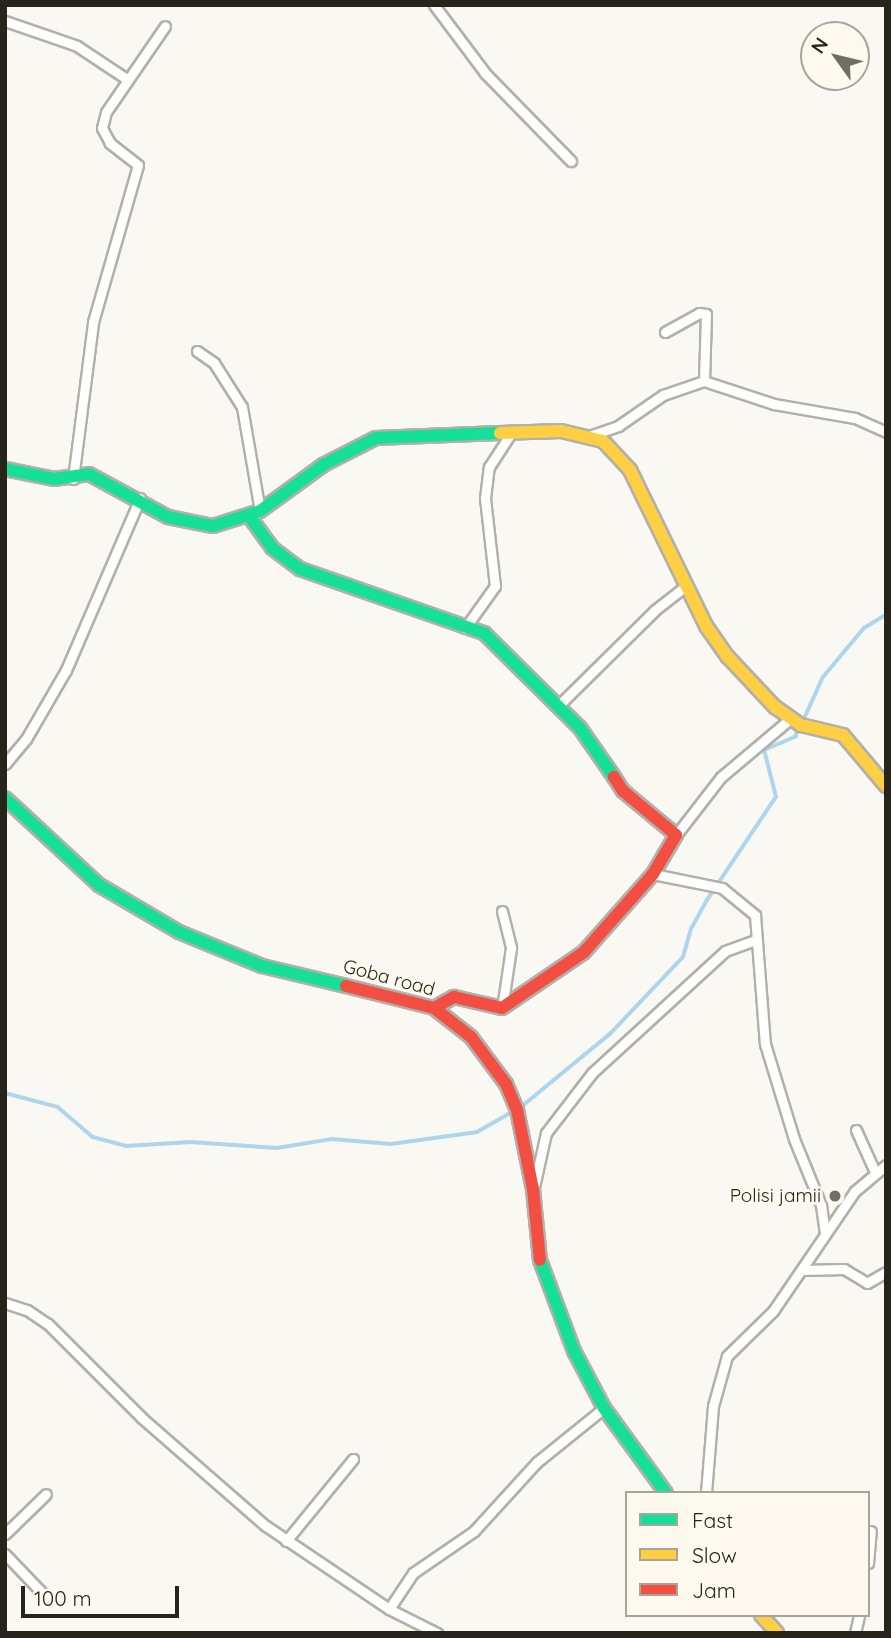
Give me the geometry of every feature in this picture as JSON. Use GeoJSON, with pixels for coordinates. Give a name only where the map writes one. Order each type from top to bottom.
{"type":"FeatureCollection","features":[{"type":"Feature","properties":{"kind":"street"},"geometry":{"type":"LineString","coordinates":[[434,5],[485,73],[571,161]]}},
{"type":"Feature","properties":{"kind":"street"},"geometry":{"type":"LineString","coordinates":[[5,21],[77,46],[128,80]]}},
{"type":"Feature","properties":{"kind":"street"},"geometry":{"type":"LineString","coordinates":[[73,479],[93,322],[138,165],[110,143],[102,128],[106,112],[165,26]]}},
{"type":"Feature","properties":{"kind":"street"},"geometry":{"type":"LineString","coordinates":[[665,332],[699,313],[706,314],[704,382]]}},
{"type":"Feature","properties":{"kind":"street"},"geometry":{"type":"LineString","coordinates":[[197,351],[214,363],[242,407],[254,514],[272,548],[300,569],[484,633],[580,728],[623,791],[676,835]]}},
{"type":"Feature","properties":{"kind":"street"},"geometry":{"type":"LineString","coordinates":[[589,436],[618,426],[663,395],[704,382],[774,404],[855,418],[886,432]]}},
{"type":"Feature","properties":{"kind":"street"},"geometry":{"type":"LineString","coordinates":[[5,469],[73,479],[89,474],[140,498],[149,508],[196,526],[254,514],[323,466],[376,438],[510,435],[561,430],[603,440],[630,471],[686,586],[728,657],[790,718],[801,725],[843,736],[886,786]]}},
{"type":"Feature","properties":{"kind":"street"},"geometry":{"type":"LineString","coordinates":[[465,628],[495,586],[485,498],[489,467],[510,435]]}},
{"type":"Feature","properties":{"kind":"street"},"geometry":{"type":"LineString","coordinates":[[5,764],[26,739],[66,670],[140,498]]}},
{"type":"Feature","properties":{"kind":"street"},"geometry":{"type":"LineString","coordinates":[[557,707],[655,610],[686,586]]}},
{"type":"Feature","properties":{"kind":"street"},"geometry":{"type":"LineString","coordinates":[[434,1008],[454,997],[502,1008],[600,939],[653,874],[676,835],[721,777],[790,718]]}},
{"type":"Feature","properties":{"kind":"street","name":"Goba road"},"geometry":{"type":"LineString","coordinates":[[7,805],[99,885],[179,932],[262,966],[434,1008],[471,1037],[506,1084],[519,1117],[533,1189],[541,1269],[574,1351],[604,1409],[665,1491]]}},
{"type":"Feature","properties":{"kind":"street"},"geometry":{"type":"LineString","coordinates":[[653,874],[722,888],[755,915],[765,1044],[794,1139],[821,1205],[825,1233]]}},
{"type":"Feature","properties":{"kind":"street"},"geometry":{"type":"LineString","coordinates":[[502,911],[511,948],[502,1008]]}},
{"type":"Feature","properties":{"kind":"street"},"geometry":{"type":"LineString","coordinates":[[533,1189],[546,1132],[592,1073],[725,951],[757,940]]}},
{"type":"Feature","properties":{"kind":"street"},"geometry":{"type":"LineString","coordinates":[[856,1130],[875,1172]]}},
{"type":"Feature","properties":{"kind":"street"},"geometry":{"type":"LineString","coordinates":[[706,1491],[713,1406],[726,1357],[773,1311],[855,1191],[886,1165]]}},
{"type":"Feature","properties":{"kind":"street"},"geometry":{"type":"LineString","coordinates":[[802,1270],[844,1269],[866,1283],[886,1272]]}},
{"type":"Feature","properties":{"kind":"street"},"geometry":{"type":"LineString","coordinates":[[5,1303],[27,1310],[48,1324],[142,1418],[286,1541],[389,1609],[437,1633]]}},
{"type":"Feature","properties":{"kind":"street"},"geometry":{"type":"LineString","coordinates":[[389,1609],[413,1573],[474,1531],[537,1462],[604,1409]]}},
{"type":"Feature","properties":{"kind":"street"},"geometry":{"type":"LineString","coordinates":[[286,1541],[354,1459]]}},
{"type":"Feature","properties":{"kind":"street"},"geometry":{"type":"LineString","coordinates":[[5,1534],[46,1494]]}},
{"type":"Feature","properties":{"kind":"street"},"geometry":{"type":"LineString","coordinates":[[870,1542],[871,1531]]}},
{"type":"Feature","properties":{"kind":"street"},"geometry":{"type":"LineString","coordinates":[[5,1555],[46,1597]]}},
{"type":"Feature","properties":{"kind":"street"},"geometry":{"type":"LineString","coordinates":[[763,1617],[777,1633]]}},
{"type":"Feature","properties":{"kind":"waterway"},"geometry":{"type":"LineString","coordinates":[[803,721],[823,677],[864,628],[886,615]]}},
{"type":"Feature","properties":{"kind":"waterway"},"geometry":{"type":"LineString","coordinates":[[521,1107],[610,1034],[683,957],[691,929],[707,900],[776,797],[764,750],[795,737],[799,728]]}},
{"type":"Feature","properties":{"kind":"waterway"},"geometry":{"type":"LineString","coordinates":[[5,1093],[58,1107],[93,1137],[126,1146],[190,1142],[277,1148],[332,1139],[391,1144],[477,1132],[514,1111]]}},
{"type":"Feature","properties":{"kind":"traffic: fast"},"geometry":{"type":"LineString","coordinates":[[5,469],[54,479],[89,474],[168,517],[213,526],[260,511],[323,465],[376,438],[500,433]]}},
{"type":"Feature","properties":{"kind":"traffic: fast"},"geometry":{"type":"LineString","coordinates":[[249,516],[272,548],[300,569],[484,633],[580,728],[614,777]]}},
{"type":"Feature","properties":{"kind":"traffic: fast"},"geometry":{"type":"LineString","coordinates":[[5,798],[99,885],[179,932],[262,966],[346,986]]}},
{"type":"Feature","properties":{"kind":"traffic: fast"},"geometry":{"type":"LineString","coordinates":[[540,1260],[574,1351],[604,1408],[665,1491]]}},
{"type":"Feature","properties":{"kind":"traffic: slow"},"geometry":{"type":"LineString","coordinates":[[500,433],[561,431],[603,441],[630,470],[706,626],[728,657],[775,707],[801,725],[843,735],[886,786]]}},
{"type":"Feature","properties":{"kind":"traffic: slow"},"geometry":{"type":"LineString","coordinates":[[763,1617],[777,1633]]}},
{"type":"Feature","properties":{"kind":"traffic: jam"},"geometry":{"type":"LineString","coordinates":[[434,1008],[454,997],[502,1008],[584,952],[653,874],[676,835],[623,791],[614,777]]}},
{"type":"Feature","properties":{"kind":"traffic: jam"},"geometry":{"type":"LineString","coordinates":[[346,986],[434,1008],[471,1037],[506,1084],[517,1110],[533,1189],[540,1260]]}},
{"type":"Feature","properties":{"kind":"place","name":"Polisi jamii"},"geometry":{"type":"Point","coordinates":[835,1196]}}]}
